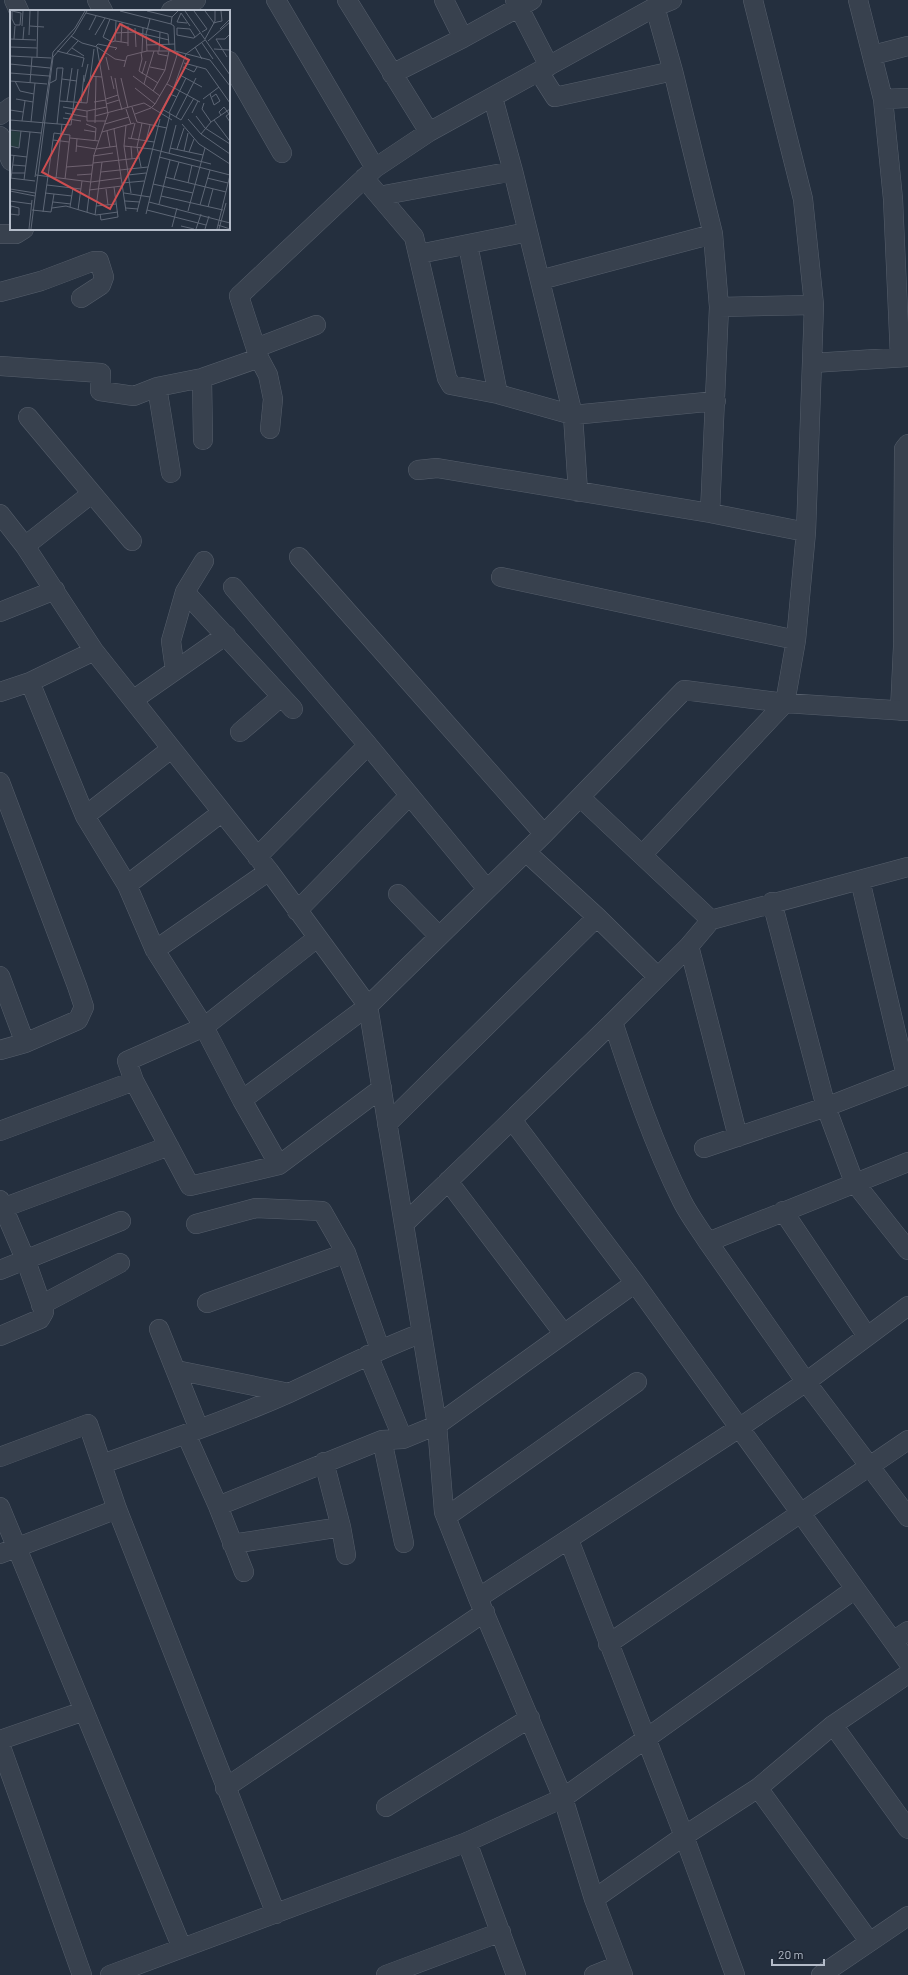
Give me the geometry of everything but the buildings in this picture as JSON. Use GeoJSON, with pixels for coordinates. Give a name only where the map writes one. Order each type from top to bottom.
{"type":"FeatureCollection","features":[{"type":"Feature","properties":{"kind":"street"},"geometry":{"type":"LineString","coordinates":[[14,0],[19,10]]}},
{"type":"Feature","properties":{"kind":"street"},"geometry":{"type":"LineString","coordinates":[[97,0],[102,10]]}},
{"type":"Feature","properties":{"kind":"street"},"geometry":{"type":"LineString","coordinates":[[173,10],[194,0],[199,10]]}},
{"type":"Feature","properties":{"kind":"street"},"geometry":{"type":"LineString","coordinates":[[276,0],[369,173],[379,196],[414,237],[447,378],[451,385],[498,394],[572,415],[716,401]]}},
{"type":"Feature","properties":{"kind":"street"},"geometry":{"type":"LineString","coordinates":[[346,0],[429,132]]}},
{"type":"Feature","properties":{"kind":"street"},"geometry":{"type":"LineString","coordinates":[[444,0],[463,38]]}},
{"type":"Feature","properties":{"kind":"street"},"geometry":{"type":"LineString","coordinates":[[643,854],[785,703],[796,640],[806,532],[814,305],[803,198],[753,0]]}},
{"type":"Feature","properties":{"kind":"street"},"geometry":{"type":"LineString","coordinates":[[812,363],[904,357],[901,199],[883,99],[858,0]]}},
{"type":"Feature","properties":{"kind":"street"},"geometry":{"type":"LineString","coordinates":[[392,74],[463,38],[522,3],[555,97],[673,71]]}},
{"type":"Feature","properties":{"kind":"street"},"geometry":{"type":"LineString","coordinates":[[270,429],[273,399],[268,375],[258,353],[239,296],[369,173],[429,132],[664,4],[673,71],[713,234],[719,307],[710,513]]}},
{"type":"Feature","properties":{"kind":"street"},"geometry":{"type":"LineString","coordinates":[[873,55],[908,46]]}},
{"type":"Feature","properties":{"kind":"street"},"geometry":{"type":"LineString","coordinates":[[230,63],[282,153]]}},
{"type":"Feature","properties":{"kind":"street"},"geometry":{"type":"LineString","coordinates":[[493,98],[513,171],[572,415],[578,492]]}},
{"type":"Feature","properties":{"kind":"street"},"geometry":{"type":"LineString","coordinates":[[883,99],[908,98]]}},
{"type":"Feature","properties":{"kind":"street"},"geometry":{"type":"LineString","coordinates":[[0,115],[10,108]]}},
{"type":"Feature","properties":{"kind":"street"},"geometry":{"type":"LineString","coordinates":[[0,136],[10,159]]}},
{"type":"Feature","properties":{"kind":"street"},"geometry":{"type":"LineString","coordinates":[[379,196],[513,171]]}},
{"type":"Feature","properties":{"kind":"street"},"geometry":{"type":"LineString","coordinates":[[0,234],[16,234],[22,230]]}},
{"type":"Feature","properties":{"kind":"street"},"geometry":{"type":"LineString","coordinates":[[419,254],[528,232]]}},
{"type":"Feature","properties":{"kind":"street"},"geometry":{"type":"LineString","coordinates":[[540,280],[713,234]]}},
{"type":"Feature","properties":{"kind":"street"},"geometry":{"type":"LineString","coordinates":[[468,245],[498,394]]}},
{"type":"Feature","properties":{"kind":"street"},"geometry":{"type":"LineString","coordinates":[[0,292],[40,281],[94,261],[99,261],[104,278],[101,285],[81,298]]}},
{"type":"Feature","properties":{"kind":"street"},"geometry":{"type":"LineString","coordinates":[[719,307],[814,305]]}},
{"type":"Feature","properties":{"kind":"street"},"geometry":{"type":"LineString","coordinates":[[0,366],[101,372],[100,391],[134,396],[157,387],[202,378],[316,325]]}},
{"type":"Feature","properties":{"kind":"street"},"geometry":{"type":"LineString","coordinates":[[202,378],[203,440]]}},
{"type":"Feature","properties":{"kind":"street"},"geometry":{"type":"LineString","coordinates":[[157,387],[171,473]]}},
{"type":"Feature","properties":{"kind":"street"},"geometry":{"type":"LineString","coordinates":[[28,418],[132,541]]}},
{"type":"Feature","properties":{"kind":"street"},"geometry":{"type":"LineString","coordinates":[[242,1100],[368,1006],[544,834],[684,690],[785,703],[904,711],[906,647],[904,449],[908,444]]}},
{"type":"Feature","properties":{"kind":"street"},"geometry":{"type":"LineString","coordinates":[[418,470],[437,468],[710,513],[806,532]]}},
{"type":"Feature","properties":{"kind":"street"},"geometry":{"type":"LineString","coordinates":[[25,546],[91,494]]}},
{"type":"Feature","properties":{"kind":"street"},"geometry":{"type":"LineString","coordinates":[[4,525],[25,546],[94,651],[221,814],[263,864],[368,1006],[437,1425],[446,1517],[481,1605],[563,1798],[594,1899],[621,1970],[594,1975]]}},
{"type":"Feature","properties":{"kind":"street"},"geometry":{"type":"LineString","coordinates":[[299,557],[544,834]]}},
{"type":"Feature","properties":{"kind":"street"},"geometry":{"type":"LineString","coordinates":[[175,670],[171,641],[185,592],[204,561]]}},
{"type":"Feature","properties":{"kind":"street"},"geometry":{"type":"LineString","coordinates":[[501,577],[796,640]]}},
{"type":"Feature","properties":{"kind":"street"},"geometry":{"type":"LineString","coordinates":[[233,586],[368,745],[408,796],[487,889]]}},
{"type":"Feature","properties":{"kind":"street"},"geometry":{"type":"LineString","coordinates":[[0,612],[55,590]]}},
{"type":"Feature","properties":{"kind":"street"},"geometry":{"type":"LineString","coordinates":[[185,592],[287,703],[240,732]]}},
{"type":"Feature","properties":{"kind":"street"},"geometry":{"type":"LineString","coordinates":[[133,700],[226,635]]}},
{"type":"Feature","properties":{"kind":"street"},"geometry":{"type":"LineString","coordinates":[[0,692],[30,682],[94,651]]}},
{"type":"Feature","properties":{"kind":"street"},"geometry":{"type":"LineString","coordinates":[[30,682],[85,816],[127,885],[155,950],[204,1027],[278,1165]]}},
{"type":"Feature","properties":{"kind":"street"},"geometry":{"type":"LineString","coordinates":[[155,950],[263,864],[368,745]]}},
{"type":"Feature","properties":{"kind":"street"},"geometry":{"type":"LineString","coordinates":[[85,816],[172,750]]}},
{"type":"Feature","properties":{"kind":"street"},"geometry":{"type":"LineString","coordinates":[[0,782],[84,1007],[78,1020],[25,1043],[0,1050]]}},
{"type":"Feature","properties":{"kind":"street"},"geometry":{"type":"LineString","coordinates":[[297,911],[408,796]]}},
{"type":"Feature","properties":{"kind":"street"},"geometry":{"type":"LineString","coordinates":[[580,797],[643,854],[711,920]]}},
{"type":"Feature","properties":{"kind":"street"},"geometry":{"type":"LineString","coordinates":[[127,885],[221,814]]}},
{"type":"Feature","properties":{"kind":"street"},"geometry":{"type":"LineString","coordinates":[[526,852],[597,917],[658,977]]}},
{"type":"Feature","properties":{"kind":"street"},"geometry":{"type":"LineString","coordinates":[[404,1224],[613,1022],[689,946],[711,920],[772,902],[908,867]]}},
{"type":"Feature","properties":{"kind":"street"},"geometry":{"type":"LineString","coordinates":[[704,1148],[826,1107],[907,1075],[860,880]]}},
{"type":"Feature","properties":{"kind":"street"},"geometry":{"type":"LineString","coordinates":[[398,894],[439,936]]}},
{"type":"Feature","properties":{"kind":"street"},"geometry":{"type":"LineString","coordinates":[[772,902],[826,1107],[854,1182],[908,1250]]}},
{"type":"Feature","properties":{"kind":"street"},"geometry":{"type":"LineString","coordinates":[[387,1124],[597,917]]}},
{"type":"Feature","properties":{"kind":"street"},"geometry":{"type":"LineString","coordinates":[[317,938],[204,1027],[127,1061],[134,1081],[190,1186],[278,1165],[382,1088]]}},
{"type":"Feature","properties":{"kind":"street"},"geometry":{"type":"LineString","coordinates":[[689,946],[738,1137]]}},
{"type":"Feature","properties":{"kind":"street"},"geometry":{"type":"LineString","coordinates":[[0,976],[25,1043]]}},
{"type":"Feature","properties":{"kind":"street"},"geometry":{"type":"LineString","coordinates":[[613,1022],[639,1100],[660,1154],[683,1202],[708,1242],[806,1382],[908,1517]]}},
{"type":"Feature","properties":{"kind":"street"},"geometry":{"type":"LineString","coordinates":[[0,1131],[134,1081]]}},
{"type":"Feature","properties":{"kind":"street"},"geometry":{"type":"LineString","coordinates":[[512,1120],[635,1283],[855,1589],[901,1636],[908,1662]]}},
{"type":"Feature","properties":{"kind":"street"},"geometry":{"type":"LineString","coordinates":[[0,1336],[40,1319],[44,1312],[26,1261],[1,1206],[169,1146]]}},
{"type":"Feature","properties":{"kind":"street"},"geometry":{"type":"LineString","coordinates":[[708,1242],[854,1182],[908,1162]]}},
{"type":"Feature","properties":{"kind":"street"},"geometry":{"type":"LineString","coordinates":[[448,1181],[564,1334]]}},
{"type":"Feature","properties":{"kind":"street"},"geometry":{"type":"LineString","coordinates":[[196,1224],[256,1208],[322,1211],[346,1253],[374,1352],[403,1439]]}},
{"type":"Feature","properties":{"kind":"street"},"geometry":{"type":"LineString","coordinates":[[783,1211],[867,1336]]}},
{"type":"Feature","properties":{"kind":"street"},"geometry":{"type":"LineString","coordinates":[[0,1270],[26,1261],[121,1221]]}},
{"type":"Feature","properties":{"kind":"street"},"geometry":{"type":"LineString","coordinates":[[207,1302],[346,1253]]}},
{"type":"Feature","properties":{"kind":"street"},"geometry":{"type":"LineString","coordinates":[[41,1305],[120,1263]]}},
{"type":"Feature","properties":{"kind":"street"},"geometry":{"type":"LineString","coordinates":[[218,1506],[324,1462],[382,1440],[403,1439],[437,1425],[635,1283]]}},
{"type":"Feature","properties":{"kind":"street"},"geometry":{"type":"LineString","coordinates":[[225,1788],[481,1605],[569,1540],[806,1382],[908,1306]]}},
{"type":"Feature","properties":{"kind":"street"},"geometry":{"type":"LineString","coordinates":[[158,1329],[176,1370],[192,1432],[232,1544],[244,1572]]}},
{"type":"Feature","properties":{"kind":"street"},"geometry":{"type":"LineString","coordinates":[[102,1464],[192,1432],[289,1393],[374,1352],[422,1333]]}},
{"type":"Feature","properties":{"kind":"street"},"geometry":{"type":"LineString","coordinates":[[176,1370],[289,1393]]}},
{"type":"Feature","properties":{"kind":"street"},"geometry":{"type":"LineString","coordinates":[[446,1517],[637,1382]]}},
{"type":"Feature","properties":{"kind":"street"},"geometry":{"type":"LineString","coordinates":[[0,1457],[88,1424],[117,1510],[225,1788],[276,1914]]}},
{"type":"Feature","properties":{"kind":"street"},"geometry":{"type":"LineString","coordinates":[[382,1440],[404,1543]]}},
{"type":"Feature","properties":{"kind":"street"},"geometry":{"type":"LineString","coordinates":[[608,1644],[908,1440]]}},
{"type":"Feature","properties":{"kind":"street"},"geometry":{"type":"LineString","coordinates":[[324,1462],[341,1527],[346,1555]]}},
{"type":"Feature","properties":{"kind":"street"},"geometry":{"type":"LineString","coordinates":[[0,1507],[8,1551],[84,1711],[182,1948]]}},
{"type":"Feature","properties":{"kind":"street"},"geometry":{"type":"LineString","coordinates":[[8,1551],[117,1510]]}},
{"type":"Feature","properties":{"kind":"street"},"geometry":{"type":"LineString","coordinates":[[232,1544],[341,1527]]}},
{"type":"Feature","properties":{"kind":"street"},"geometry":{"type":"LineString","coordinates":[[569,1540],[608,1644],[684,1836],[735,1975]]}},
{"type":"Feature","properties":{"kind":"street"},"geometry":{"type":"LineString","coordinates":[[110,1975],[467,1842],[563,1798],[855,1589]]}},
{"type":"Feature","properties":{"kind":"street"},"geometry":{"type":"LineString","coordinates":[[594,1899],[684,1836],[758,1788],[833,1725],[908,1674]]}},
{"type":"Feature","properties":{"kind":"street"},"geometry":{"type":"LineString","coordinates":[[0,1740],[84,1711]]}},
{"type":"Feature","properties":{"kind":"street"},"geometry":{"type":"LineString","coordinates":[[386,1807],[530,1718]]}},
{"type":"Feature","properties":{"kind":"street"},"geometry":{"type":"LineString","coordinates":[[833,1725],[908,1829]]}},
{"type":"Feature","properties":{"kind":"street"},"geometry":{"type":"LineString","coordinates":[[0,1744],[82,1975]]}},
{"type":"Feature","properties":{"kind":"street"},"geometry":{"type":"LineString","coordinates":[[758,1788],[869,1941]]}},
{"type":"Feature","properties":{"kind":"street"},"geometry":{"type":"LineString","coordinates":[[467,1842],[516,1975]]}},
{"type":"Feature","properties":{"kind":"street"},"geometry":{"type":"LineString","coordinates":[[821,1975],[908,1916]]}},
{"type":"Feature","properties":{"kind":"street"},"geometry":{"type":"LineString","coordinates":[[386,1975],[414,1969],[501,1932]]}}]}
